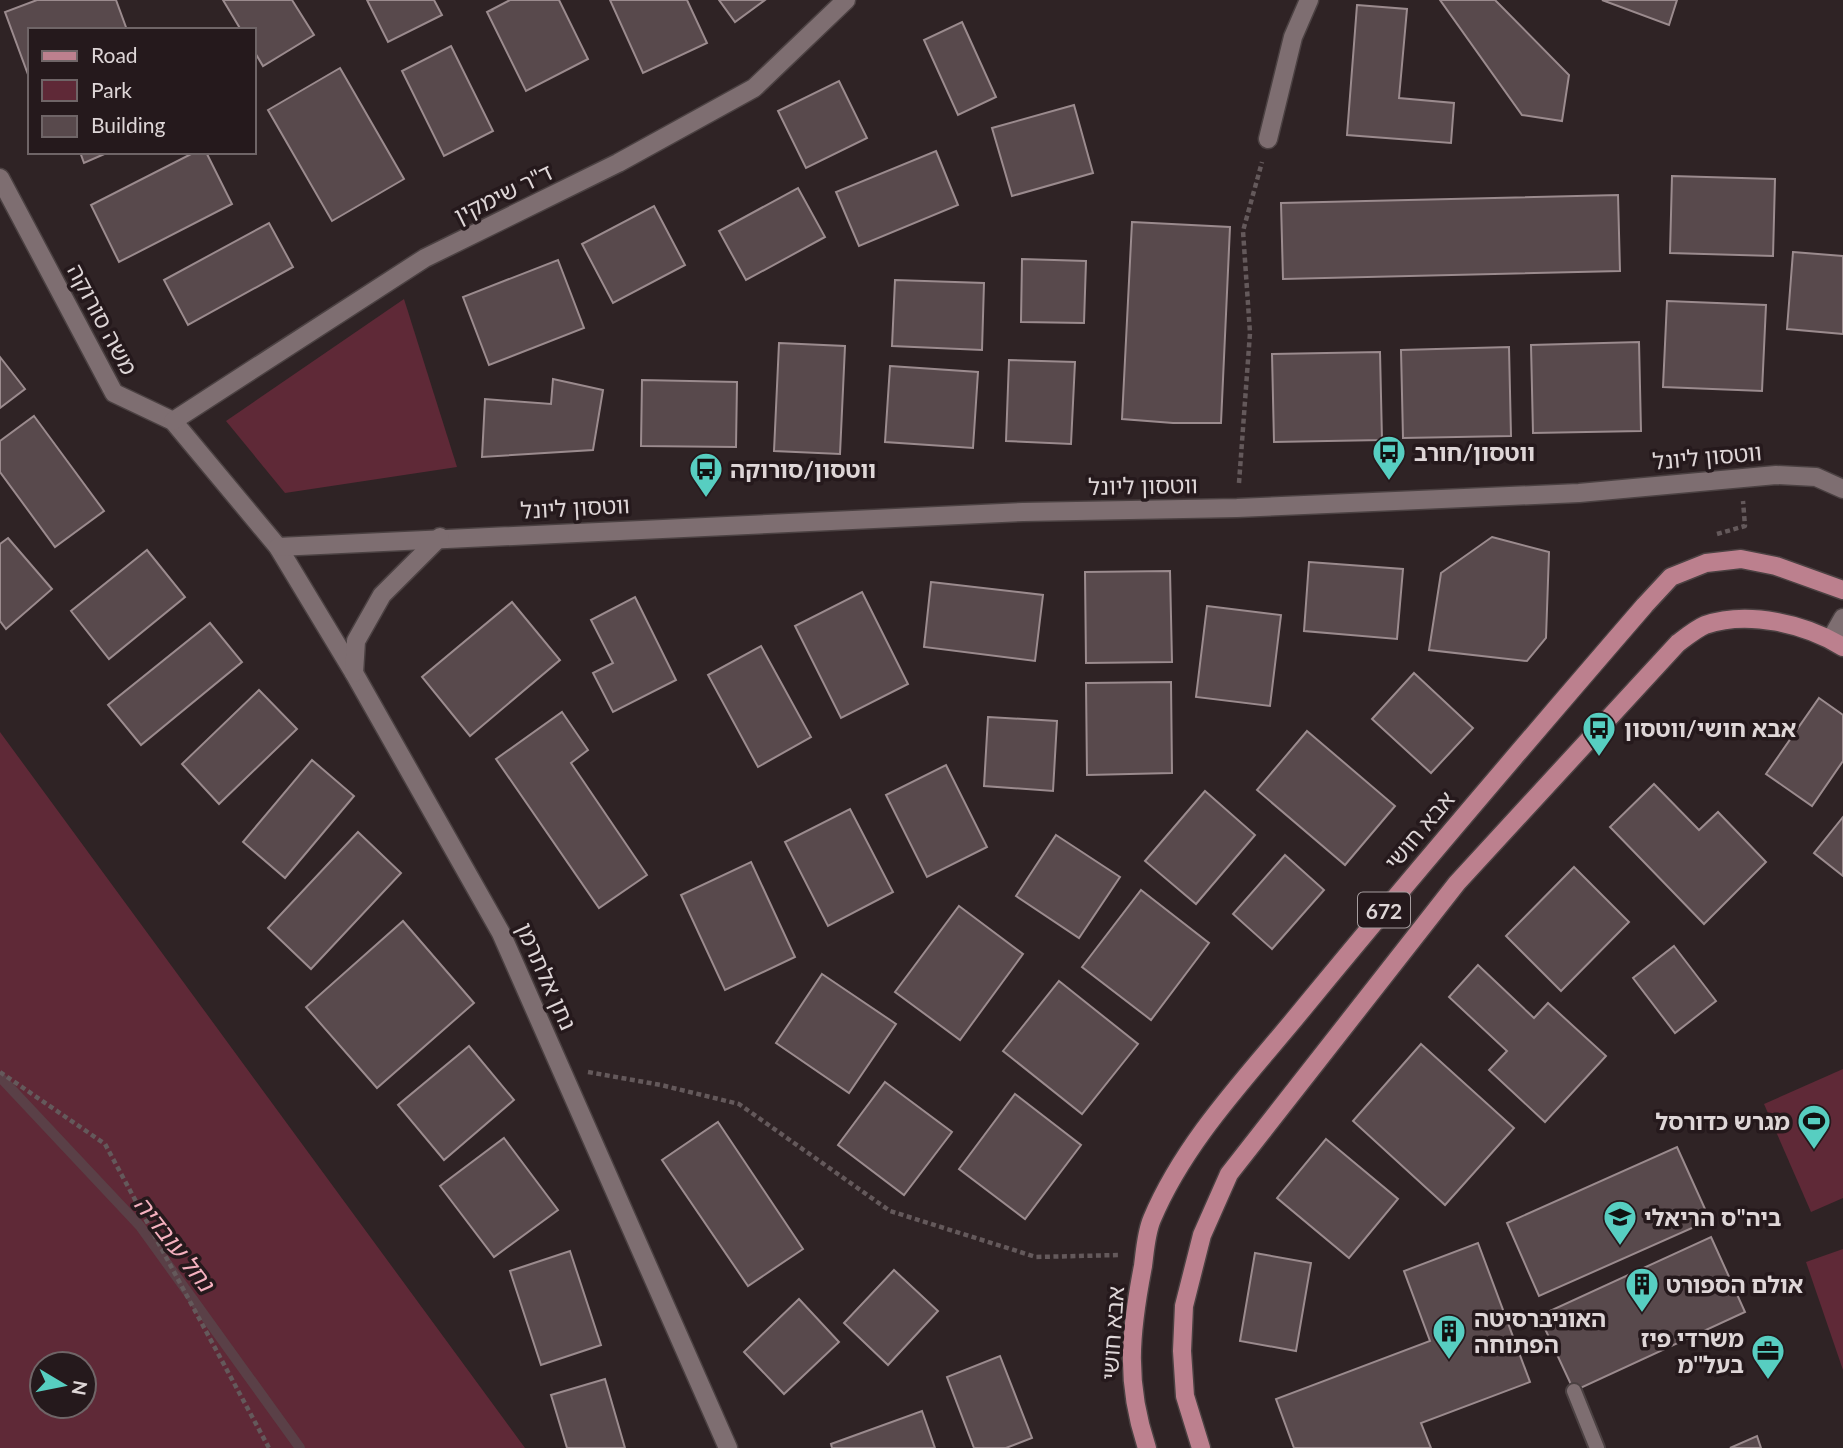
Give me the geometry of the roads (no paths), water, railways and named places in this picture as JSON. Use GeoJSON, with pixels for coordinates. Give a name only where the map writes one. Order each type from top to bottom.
{"type":"FeatureCollection","features":[{"type":"Feature","properties":{"kind":"main road","name":"אבא חושי"},"geometry":{"type":"LineString","coordinates":[[1147,1448],[1137,1418],[1132,1388],[1132,1339],[1151,1221],[1189,1149],[1418,869],[1671,577],[1706,563],[1741,559],[1776,566],[1843,590]]}},
{"type":"Feature","properties":{"kind":"main road","name":"672"},"geometry":{"type":"LineString","coordinates":[[1201,1448],[1185,1396],[1182,1351],[1184,1306],[1202,1235],[1229,1174],[1457,883],[1678,643],[1703,626],[1734,618],[1769,619],[1837,643]]}},
{"type":"Feature","properties":{"kind":"street","name":"ד\"ר שימקין"},"geometry":{"type":"LineString","coordinates":[[173,421],[425,258],[618,163],[754,88],[846,0]]}},
{"type":"Feature","properties":{"kind":"street"},"geometry":{"type":"LineString","coordinates":[[1268,139],[1293,37],[1309,0]]}},
{"type":"Feature","properties":{"kind":"street","name":"משה סורוקה"},"geometry":{"type":"LineString","coordinates":[[0,178],[114,393],[173,421],[278,547]]}},
{"type":"Feature","properties":{"kind":"street","name":"ווטסון ליונל"},"geometry":{"type":"LineString","coordinates":[[278,547],[440,537],[1023,512],[1237,508],[1579,493],[1776,474],[1816,477],[1843,489]]}},
{"type":"Feature","properties":{"kind":"street"},"geometry":{"type":"LineString","coordinates":[[354,673],[356,641],[382,595],[440,537]]}},
{"type":"Feature","properties":{"kind":"street","name":"נתן אלתרמן"},"geometry":{"type":"LineString","coordinates":[[278,547],[354,673],[501,933],[729,1448]]}},
{"type":"Feature","properties":{"kind":"street"},"geometry":{"type":"LineString","coordinates":[[1837,643],[1843,618]]}},
{"type":"Feature","properties":{"kind":"lane"},"geometry":{"type":"LineString","coordinates":[[1574,1391],[1597,1448]]}},
{"type":"Feature","properties":{"kind":"waterway","name":"נחל עובדיה"},"geometry":{"type":"LineString","coordinates":[[0,1077],[140,1226],[300,1448]]}},
{"type":"Feature","properties":{"kind":"place","name":"ווטסון/חורב"},"geometry":{"type":"Point","coordinates":[1389,482]}},
{"type":"Feature","properties":{"kind":"place","name":"ווטסון/סורוקה"},"geometry":{"type":"Point","coordinates":[706,499]}},
{"type":"Feature","properties":{"kind":"place","name":"אבא חושי/ווטסון"},"geometry":{"type":"Point","coordinates":[1599,758]}},
{"type":"Feature","properties":{"kind":"place","name":"מגרש כדורסל"},"geometry":{"type":"Point","coordinates":[1814,1151]}},
{"type":"Feature","properties":{"kind":"place","name":"ביה\"ס הריאלי"},"geometry":{"type":"Point","coordinates":[1620,1247]}},
{"type":"Feature","properties":{"kind":"place","name":"אולם הספורט"},"geometry":{"type":"Point","coordinates":[1642,1314]}},
{"type":"Feature","properties":{"kind":"place","name":"האוניברסיטה הפתוחה"},"geometry":{"type":"Point","coordinates":[1449,1361]}},
{"type":"Feature","properties":{"kind":"place","name":"משרדי פיז בעל''מ"},"geometry":{"type":"Point","coordinates":[1768,1381]}}]}
